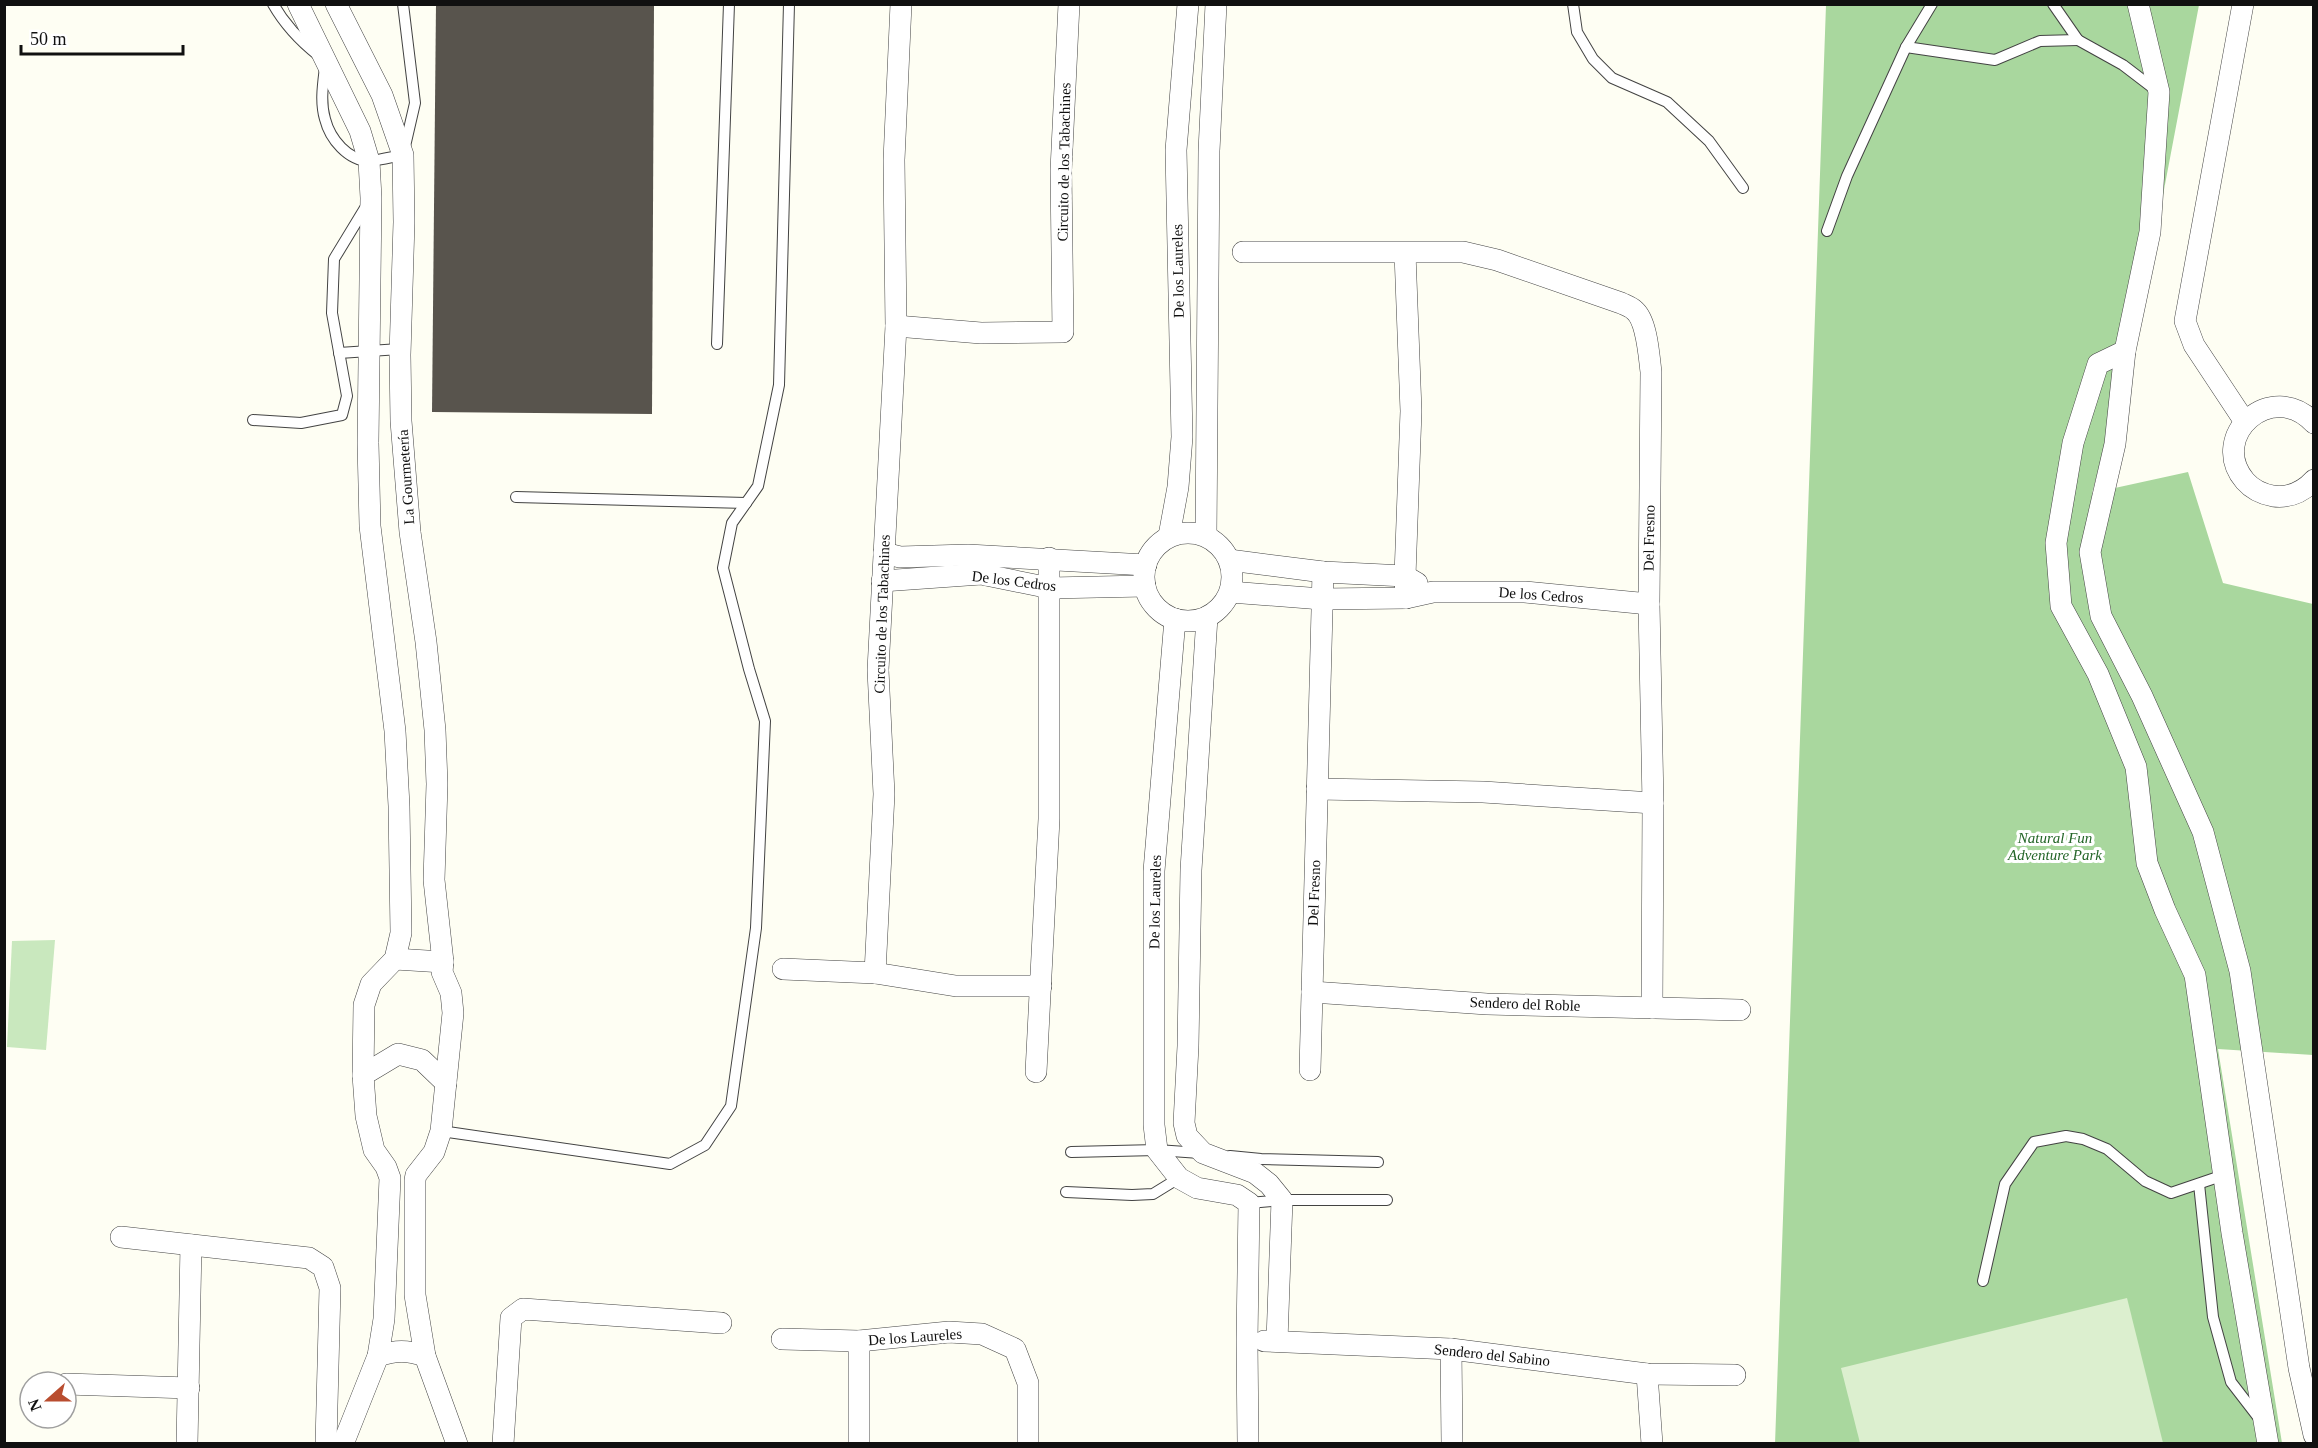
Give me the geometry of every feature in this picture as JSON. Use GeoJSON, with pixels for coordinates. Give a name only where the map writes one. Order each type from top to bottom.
{"type":"FeatureCollection","features":[{"type":"Feature","properties":{"kind":"street"},"geometry":{"type":"LineString","coordinates":[[298,4],[360,130],[369,161],[371,198],[368,443],[370,526],[395,731],[399,806],[401,933],[395,959],[371,984],[364,1005],[363,1075],[366,1116],[374,1150],[386,1167],[390,1178],[385,1305],[378,1356],[343,1443]]}},
{"type":"Feature","properties":{"kind":"street","name":"La Gourmetería"},"geometry":{"type":"LineString","coordinates":[[336,4],[382,95],[403,155],[404,222],[400,349],[402,432],[410,532],[426,642],[435,730],[437,784],[434,880],[443,962],[442,972],[451,993],[453,1013],[441,1131],[434,1152],[416,1175],[415,1180],[413,1279],[426,1356],[457,1443]]}},
{"type":"Feature","properties":{"kind":"street","name":"Circuito de los Tabachines"},"geometry":{"type":"LineString","coordinates":[[874,973],[884,795],[878,670],[896,327],[894,160],[901,4]]}},
{"type":"Feature","properties":{"kind":"street","name":"Circuito de los Tabachines"},"geometry":{"type":"LineString","coordinates":[[896,327],[981,333],[1063,332],[1061,170],[1069,4]]}},
{"type":"Feature","properties":{"kind":"street","name":"De los Laureles"},"geometry":{"type":"LineString","coordinates":[[1169,537],[1178,487],[1182,437],[1176,150],[1188,4]]}},
{"type":"Feature","properties":{"kind":"street","name":"De los Laureles"},"geometry":{"type":"LineString","coordinates":[[1206,536],[1209,151],[1216,4]]}},
{"type":"Feature","properties":{"kind":"street"},"geometry":{"type":"LineString","coordinates":[[2138,4],[2159,92],[2150,232],[2126,351],[2115,444],[2090,552],[2101,616],[2142,696],[2203,832],[2240,971],[2298,1357],[2313,1435]]}},
{"type":"Feature","properties":{"kind":"street"},"geometry":{"type":"LineString","coordinates":[[2243,4],[2185,321],[2194,345],[2245,422]]}},
{"type":"Feature","properties":{"kind":"street"},"geometry":{"type":"LineString","coordinates":[[1176,150],[1209,151]]}},
{"type":"Feature","properties":{"kind":"street","name":"Del Fresno"},"geometry":{"type":"LineString","coordinates":[[1243,252],[1463,252],[1497,260],[1621,303],[1636,311],[1649,349],[1651,372],[1648,604],[1653,802],[1652,1008]]}},
{"type":"Feature","properties":{"kind":"street"},"geometry":{"type":"LineString","coordinates":[[1405,253],[1411,411],[1406,598]]}},
{"type":"Feature","properties":{"kind":"street"},"geometry":{"type":"LineString","coordinates":[[2126,351],[2098,364],[2073,443],[2056,543],[2061,606],[2098,674],[2136,767],[2147,862],[2165,910],[2195,975],[2224,1175],[2266,1434]]}},
{"type":"Feature","properties":{"kind":"street"},"geometry":{"type":"LineString","coordinates":[[2313,423],[2301,412],[2279,406],[2257,412],[2245,422],[2236,437],[2234,454],[2238,470],[2248,484],[2262,493],[2279,496],[2296,493],[2313,480]]}},
{"type":"Feature","properties":{"kind":"street"},"geometry":{"type":"LineString","coordinates":[[1186,532],[1206,536],[1221,546],[1230,560],[1232,578],[1230,592],[1221,607],[1207,617],[1185,621],[1175,619],[1165,614],[1152,602],[1145,576],[1154,549],[1169,537],[1186,532]]}},
{"type":"Feature","properties":{"kind":"street","name":"De los Cedros"},"geometry":{"type":"LineString","coordinates":[[884,553],[900,557],[968,555],[1017,559],[1049,558],[1145,576]]}},
{"type":"Feature","properties":{"kind":"street"},"geometry":{"type":"LineString","coordinates":[[1036,1072],[1049,819],[1049,558]]}},
{"type":"Feature","properties":{"kind":"street","name":"De los Cedros"},"geometry":{"type":"LineString","coordinates":[[1230,560],[1323,572],[1405,576],[1433,592]]}},
{"type":"Feature","properties":{"kind":"street","name":"Del Fresno"},"geometry":{"type":"LineString","coordinates":[[1310,1070],[1323,572]]}},
{"type":"Feature","properties":{"kind":"street","name":"De los Cedros"},"geometry":{"type":"LineString","coordinates":[[882,581],[981,574],[1050,588],[1145,576]]}},
{"type":"Feature","properties":{"kind":"street","name":"De los Cedros"},"geometry":{"type":"LineString","coordinates":[[1230,592],[1322,599],[1406,598],[1433,592],[1525,592],[1648,604]]}},
{"type":"Feature","properties":{"kind":"street"},"geometry":{"type":"LineString","coordinates":[[1207,617],[1191,870],[1188,1046],[1184,1123],[1187,1136],[1203,1153],[1255,1173],[1269,1184],[1282,1200],[1277,1341]]}},
{"type":"Feature","properties":{"kind":"street","name":"De los Laureles"},"geometry":{"type":"LineString","coordinates":[[1157,1150],[1154,1109],[1154,871],[1175,619]]}},
{"type":"Feature","properties":{"kind":"street"},"geometry":{"type":"LineString","coordinates":[[1317,789],[1484,792],[1653,802]]}},
{"type":"Feature","properties":{"kind":"street"},"geometry":{"type":"LineString","coordinates":[[395,959],[443,962]]}},
{"type":"Feature","properties":{"kind":"street"},"geometry":{"type":"LineString","coordinates":[[783,969],[874,973],[956,986],[1041,986]]}},
{"type":"Feature","properties":{"kind":"street","name":"Sendero del Roble"},"geometry":{"type":"LineString","coordinates":[[1312,992],[1487,1004],[1740,1010]]}},
{"type":"Feature","properties":{"kind":"street"},"geometry":{"type":"LineString","coordinates":[[363,1075],[398,1054],[422,1060],[446,1083]]}},
{"type":"Feature","properties":{"kind":"street"},"geometry":{"type":"LineString","coordinates":[[1157,1150],[1179,1178],[1197,1188],[1237,1195],[1249,1203],[1248,1443]]}},
{"type":"Feature","properties":{"kind":"street"},"geometry":{"type":"LineString","coordinates":[[121,1237],[309,1258],[323,1267],[330,1288],[326,1443]]}},
{"type":"Feature","properties":{"kind":"street"},"geometry":{"type":"LineString","coordinates":[[187,1443],[191,1245]]}},
{"type":"Feature","properties":{"kind":"street"},"geometry":{"type":"LineString","coordinates":[[503,1443],[511,1318],[523,1309],[721,1323]]}},
{"type":"Feature","properties":{"kind":"street","name":"De los Laureles"},"geometry":{"type":"LineString","coordinates":[[782,1339],[859,1341],[949,1332],[982,1334],[1015,1349],[1028,1383],[1028,1443]]}},
{"type":"Feature","properties":{"kind":"street","name":"De los Laureles"},"geometry":{"type":"LineString","coordinates":[[859,1341],[859,1443]]}},
{"type":"Feature","properties":{"kind":"street","name":"Sendero del Sabino"},"geometry":{"type":"LineString","coordinates":[[1247,1341],[1451,1349],[1647,1374],[1735,1375]]}},
{"type":"Feature","properties":{"kind":"street"},"geometry":{"type":"LineString","coordinates":[[1451,1349],[1452,1443]]}},
{"type":"Feature","properties":{"kind":"street"},"geometry":{"type":"LineString","coordinates":[[378,1356],[401,1350],[409,1350],[426,1356]]}},
{"type":"Feature","properties":{"kind":"street"},"geometry":{"type":"LineString","coordinates":[[1647,1374],[1652,1443]]}},
{"type":"Feature","properties":{"kind":"street"},"geometry":{"type":"LineString","coordinates":[[78,1384],[189,1388]]}},
{"type":"Feature","properties":{"kind":"lane"},"geometry":{"type":"LineString","coordinates":[[273,4],[285,25],[325,61]]}},
{"type":"Feature","properties":{"kind":"lane"},"geometry":{"type":"LineString","coordinates":[[369,161],[403,155],[415,104],[403,4]]}},
{"type":"Feature","properties":{"kind":"lane"},"geometry":{"type":"LineString","coordinates":[[717,344],[729,4]]}},
{"type":"Feature","properties":{"kind":"lane"},"geometry":{"type":"LineString","coordinates":[[441,1131],[670,1164],[705,1145],[731,1106],[756,928],[765,721],[723,568],[732,524],[758,486],[778,385],[789,4]]}},
{"type":"Feature","properties":{"kind":"lane"},"geometry":{"type":"LineString","coordinates":[[1573,4],[1577,32],[1593,59],[1612,78],[1667,102],[1709,141],[1743,188]]}},
{"type":"Feature","properties":{"kind":"lane"},"geometry":{"type":"LineString","coordinates":[[1827,231],[1847,176],[1906,47],[1932,4]]}},
{"type":"Feature","properties":{"kind":"lane"},"geometry":{"type":"LineString","coordinates":[[2053,4],[2078,40],[2123,65],[2159,92]]}},
{"type":"Feature","properties":{"kind":"lane"},"geometry":{"type":"LineString","coordinates":[[1906,47],[1995,60],[2040,41],[2078,40]]}},
{"type":"Feature","properties":{"kind":"lane"},"geometry":{"type":"LineString","coordinates":[[253,420],[301,423],[342,415],[346,396],[332,313],[334,259],[371,198]]}},
{"type":"Feature","properties":{"kind":"lane"},"geometry":{"type":"LineString","coordinates":[[339,353],[400,349]]}},
{"type":"Feature","properties":{"kind":"lane"},"geometry":{"type":"LineString","coordinates":[[516,497],[746,503]]}},
{"type":"Feature","properties":{"kind":"lane"},"geometry":{"type":"LineString","coordinates":[[1983,1281],[2005,1184],[2034,1142],[2066,1136],[2084,1140],[2107,1149],[2145,1181],[2171,1193],[2224,1175]]}},
{"type":"Feature","properties":{"kind":"lane"},"geometry":{"type":"LineString","coordinates":[[1071,1152],[1157,1150],[1261,1159],[1378,1162]]}},
{"type":"Feature","properties":{"kind":"lane"},"geometry":{"type":"LineString","coordinates":[[1066,1192],[1153,1194],[1179,1178]]}},
{"type":"Feature","properties":{"kind":"lane"},"geometry":{"type":"LineString","coordinates":[[2199,1184],[2213,1317],[2232,1382],[2266,1434]]}},
{"type":"Feature","properties":{"kind":"lane"},"geometry":{"type":"LineString","coordinates":[[1249,1203],[1282,1200],[1387,1200]]}},
{"type":"Feature","properties":{"kind":"green space","name":"Natural Fun Adventure Park"},"geometry":{"type":"Polygon","coordinates":[[[1826,5],[2199,5],[2138,327],[2092,493],[2188,472],[2223,583],[2313,604],[2313,1055],[2218,1049],[2282,1443],[1775,1444],[1826,5]]]}},
{"type":"Feature","properties":{"kind":"green space"},"geometry":{"type":"Polygon","coordinates":[[[55,940],[46,1050],[7,1047],[12,941],[55,940]]]}},
{"type":"Feature","properties":{"kind":"green space"},"geometry":{"type":"Polygon","coordinates":[[[2127,1298],[2163,1443],[1860,1443],[1841,1368],[2127,1298]]]}},
{"type":"Feature","properties":{"kind":"building"},"geometry":{"type":"Polygon","coordinates":[[[436,4],[654,4],[652,414],[432,412],[436,4]]]}}]}
